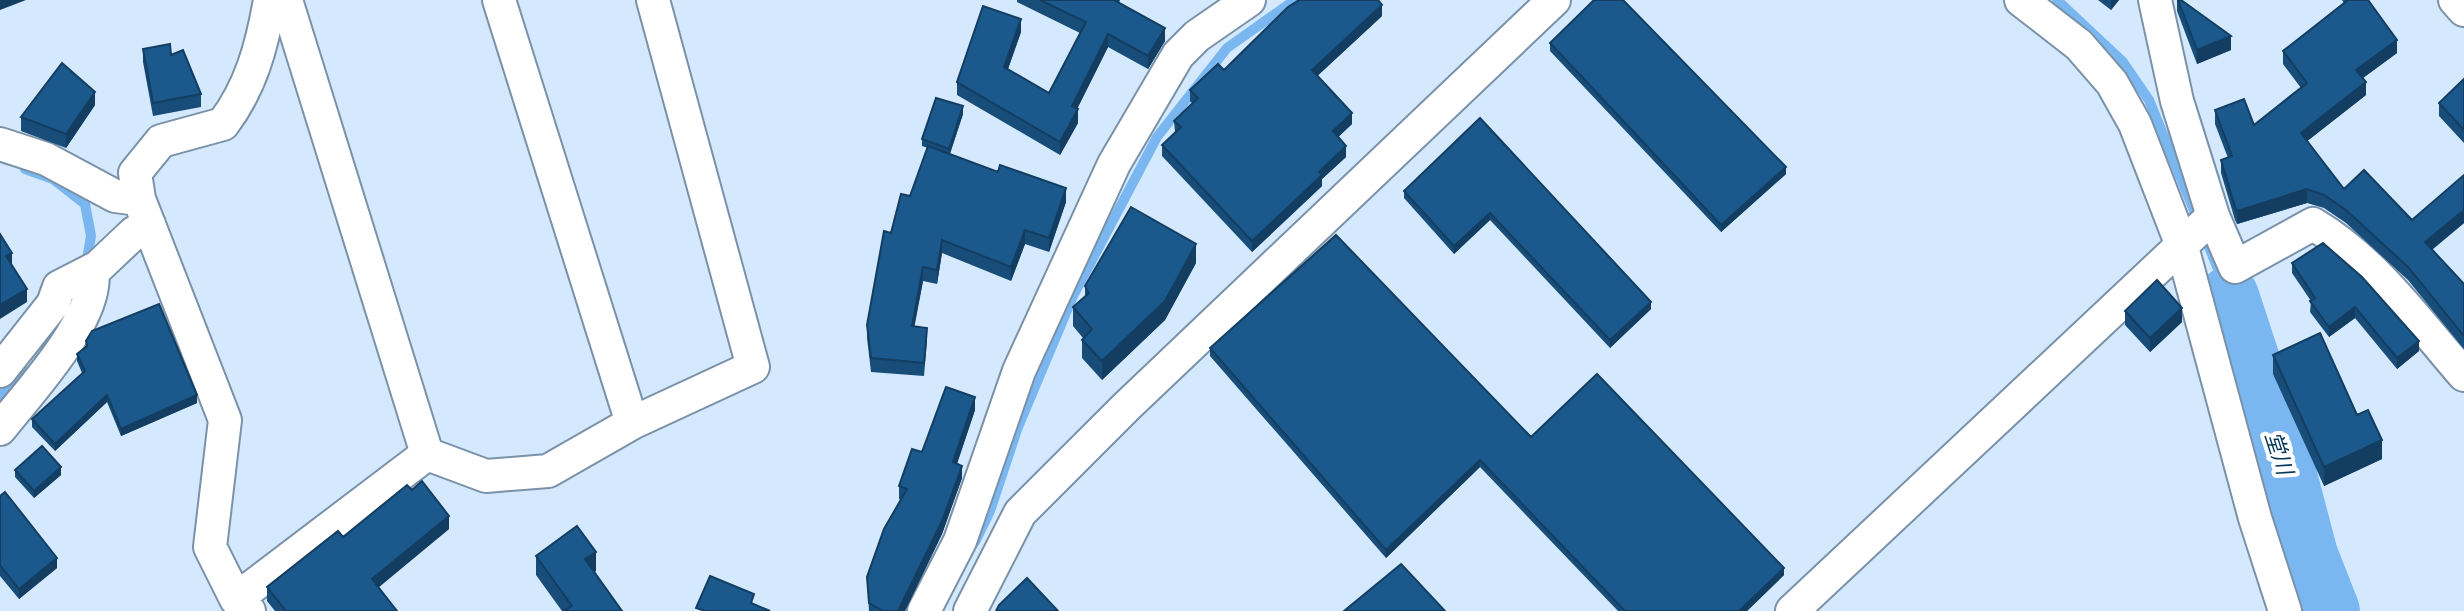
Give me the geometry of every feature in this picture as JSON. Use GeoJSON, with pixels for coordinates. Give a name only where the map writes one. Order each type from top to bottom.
{"type":"FeatureCollection","features":[{"type":"Feature","properties":{"kind":"street"},"geometry":{"type":"LineString","coordinates":[[270,0],[263,41],[246,89],[223,124],[161,141],[148,153],[135,173],[144,212],[225,420],[210,547],[243,605],[427,454]]}},
{"type":"Feature","properties":{"kind":"street"},"geometry":{"type":"LineString","coordinates":[[286,0],[427,454]]}},
{"type":"Feature","properties":{"kind":"street"},"geometry":{"type":"LineString","coordinates":[[499,0],[632,423]]}},
{"type":"Feature","properties":{"kind":"street"},"geometry":{"type":"LineString","coordinates":[[427,454],[486,476],[548,471],[632,423],[753,367],[653,0]]}},
{"type":"Feature","properties":{"kind":"street"},"geometry":{"type":"LineString","coordinates":[[924,611],[960,541],[1019,371],[1114,164],[1178,55],[1197,36],[1249,0]]}},
{"type":"Feature","properties":{"kind":"street"},"geometry":{"type":"LineString","coordinates":[[970,611],[1020,513],[1126,407],[1554,0]]}},
{"type":"Feature","properties":{"kind":"street"},"geometry":{"type":"LineString","coordinates":[[2021,0],[2079,45],[2112,83],[2197,229],[2235,267],[2313,224],[2332,235],[2378,276],[2464,375]]}},
{"type":"Feature","properties":{"kind":"street"},"geometry":{"type":"LineString","coordinates":[[2155,0],[2177,101],[2197,229],[2266,560],[2285,611]]}},
{"type":"Feature","properties":{"kind":"street"},"geometry":{"type":"LineString","coordinates":[[2455,0],[2464,10]]}},
{"type":"Feature","properties":{"kind":"street"},"geometry":{"type":"LineString","coordinates":[[1,145],[56,164],[144,212]]}},
{"type":"Feature","properties":{"kind":"street"},"geometry":{"type":"LineString","coordinates":[[0,371],[53,304],[59,287],[92,270],[144,212]]}},
{"type":"Feature","properties":{"kind":"street"},"geometry":{"type":"LineString","coordinates":[[1792,611],[2197,229]]}},
{"type":"Feature","properties":{"kind":"street"},"geometry":{"type":"LineString","coordinates":[[0,429],[83,317],[94,281],[92,270]]}},
{"type":"Feature","properties":{"kind":"building"},"geometry":{"type":"Polygon","coordinates":[[[1040,0],[1114,0],[1165,28],[1148,56],[1108,34],[1072,106],[1078,109],[1060,142],[957,82],[983,6],[1021,19],[1004,67],[1049,93],[1086,22],[1040,0]]]}},
{"type":"Feature","properties":{"kind":"building"},"geometry":{"type":"Polygon","coordinates":[[[1299,0],[1378,0],[1382,5],[1312,70],[1352,113],[1333,131],[1346,146],[1319,172],[1322,175],[1252,241],[1162,145],[1181,127],[1174,121],[1198,98],[1190,90],[1218,64],[1224,70],[1299,0]]]}},
{"type":"Feature","properties":{"kind":"building"},"geometry":{"type":"Polygon","coordinates":[[[1594,0],[1623,0],[1786,167],[1721,225],[1550,43],[1594,0]]]}},
{"type":"Feature","properties":{"kind":"building"},"geometry":{"type":"Polygon","coordinates":[[[2178,0],[2181,0],[2231,36],[2197,50],[2178,0]]]}},
{"type":"Feature","properties":{"kind":"building"},"geometry":{"type":"Polygon","coordinates":[[[2348,0],[2368,0],[2397,40],[2356,70],[2366,82],[2301,133],[2344,189],[2364,170],[2412,220],[2464,175],[2464,210],[2425,242],[2464,284],[2464,336],[2408,267],[2346,210],[2324,195],[2307,189],[2237,211],[2235,207],[2221,160],[2232,156],[2215,110],[2244,99],[2254,125],[2307,83],[2283,51],[2348,0]]]}},
{"type":"Feature","properties":{"kind":"building"},"geometry":{"type":"Polygon","coordinates":[[[170,44],[171,55],[183,50],[201,94],[153,103],[143,49],[170,44]]]}},
{"type":"Feature","properties":{"kind":"building"},"geometry":{"type":"Polygon","coordinates":[[[62,63],[95,92],[66,134],[21,117],[62,63]]]}},
{"type":"Feature","properties":{"kind":"building"},"geometry":{"type":"Polygon","coordinates":[[[2464,79],[2464,130],[2439,103],[2464,79]]]}},
{"type":"Feature","properties":{"kind":"building"},"geometry":{"type":"Polygon","coordinates":[[[936,98],[963,106],[949,149],[922,139],[936,98]]]}},
{"type":"Feature","properties":{"kind":"building"},"geometry":{"type":"Polygon","coordinates":[[[1480,118],[1651,302],[1610,340],[1490,213],[1454,246],[1404,191],[1480,118]]]}},
{"type":"Feature","properties":{"kind":"building"},"geometry":{"type":"Polygon","coordinates":[[[928,146],[998,172],[1000,165],[1066,188],[1049,238],[1025,230],[1011,267],[942,240],[937,270],[923,267],[912,326],[927,328],[924,363],[871,358],[867,325],[884,231],[891,233],[901,194],[910,196],[928,146]]]}},
{"type":"Feature","properties":{"kind":"building"},"geometry":{"type":"Polygon","coordinates":[[[1131,207],[1196,244],[1165,301],[1102,361],[1082,340],[1092,329],[1073,307],[1089,293],[1085,286],[1131,207]]]}},
{"type":"Feature","properties":{"kind":"building"},"geometry":{"type":"Polygon","coordinates":[[[0,234],[12,253],[6,256],[27,289],[0,305],[0,234]]]}},
{"type":"Feature","properties":{"kind":"building"},"geometry":{"type":"Polygon","coordinates":[[[1336,235],[1531,437],[1597,374],[1784,568],[1739,611],[1625,611],[1480,460],[1386,550],[1210,348],[1336,235]]]}},
{"type":"Feature","properties":{"kind":"building"},"geometry":{"type":"Polygon","coordinates":[[[2323,243],[2362,277],[2419,341],[2397,358],[2355,307],[2329,327],[2310,301],[2315,298],[2292,263],[2323,243]]]}},
{"type":"Feature","properties":{"kind":"building"},"geometry":{"type":"Polygon","coordinates":[[[2157,280],[2182,308],[2150,338],[2125,311],[2157,280]]]}},
{"type":"Feature","properties":{"kind":"building"},"geometry":{"type":"Polygon","coordinates":[[[159,304],[197,395],[121,429],[107,395],[55,444],[32,419],[85,371],[77,354],[87,346],[86,341],[92,331],[159,304]]]}},
{"type":"Feature","properties":{"kind":"building"},"geometry":{"type":"Polygon","coordinates":[[[2320,333],[2357,415],[2368,410],[2382,440],[2324,467],[2273,355],[2320,333]]]}},
{"type":"Feature","properties":{"kind":"building"},"geometry":{"type":"Polygon","coordinates":[[[946,387],[975,397],[953,462],[962,466],[942,521],[898,611],[883,611],[869,603],[867,577],[884,529],[907,489],[899,486],[912,449],[922,452],[946,387]]]}},
{"type":"Feature","properties":{"kind":"building"},"geometry":{"type":"Polygon","coordinates":[[[42,446],[61,467],[34,491],[15,470],[42,446]]]}},
{"type":"Feature","properties":{"kind":"building"},"geometry":{"type":"Polygon","coordinates":[[[422,481],[449,516],[372,579],[397,611],[286,611],[267,587],[338,531],[343,537],[407,485],[412,490],[422,481]]]}},
{"type":"Feature","properties":{"kind":"building"},"geometry":{"type":"Polygon","coordinates":[[[5,492],[57,558],[19,589],[0,565],[0,496],[5,492]]]}},
{"type":"Feature","properties":{"kind":"building"},"geometry":{"type":"Polygon","coordinates":[[[577,526],[596,552],[585,559],[622,611],[564,611],[572,606],[536,556],[577,526]]]}},
{"type":"Feature","properties":{"kind":"building"},"geometry":{"type":"Polygon","coordinates":[[[1401,564],[1445,611],[1344,611],[1401,564]]]}},
{"type":"Feature","properties":{"kind":"building"},"geometry":{"type":"Polygon","coordinates":[[[710,576],[754,594],[751,603],[770,611],[705,611],[696,608],[710,576]]]}},
{"type":"Feature","properties":{"kind":"building"},"geometry":{"type":"Polygon","coordinates":[[[1027,578],[1058,611],[996,611],[999,605],[1027,578]]]}},
{"type":"Feature","properties":{"kind":"waterway"},"geometry":{"type":"LineString","coordinates":[[975,542],[990,511],[1018,427],[1073,296],[1157,137],[1227,48],[1295,0]]}},
{"type":"Feature","properties":{"kind":"waterway"},"geometry":{"type":"LineString","coordinates":[[2057,0],[2123,62],[2149,100],[2229,296]]}},
{"type":"Feature","properties":{"kind":"waterway"},"geometry":{"type":"LineString","coordinates":[[25,169],[53,179],[85,204],[91,236],[86,265]]}},
{"type":"Feature","properties":{"kind":"waterway","name":"堂川"},"geometry":{"type":"LineString","coordinates":[[2229,296],[2284,464],[2308,555],[2330,611]]}},
{"type":"Feature","properties":{"kind":"waterway"},"geometry":{"type":"LineString","coordinates":[[0,398],[22,368]]}}]}
